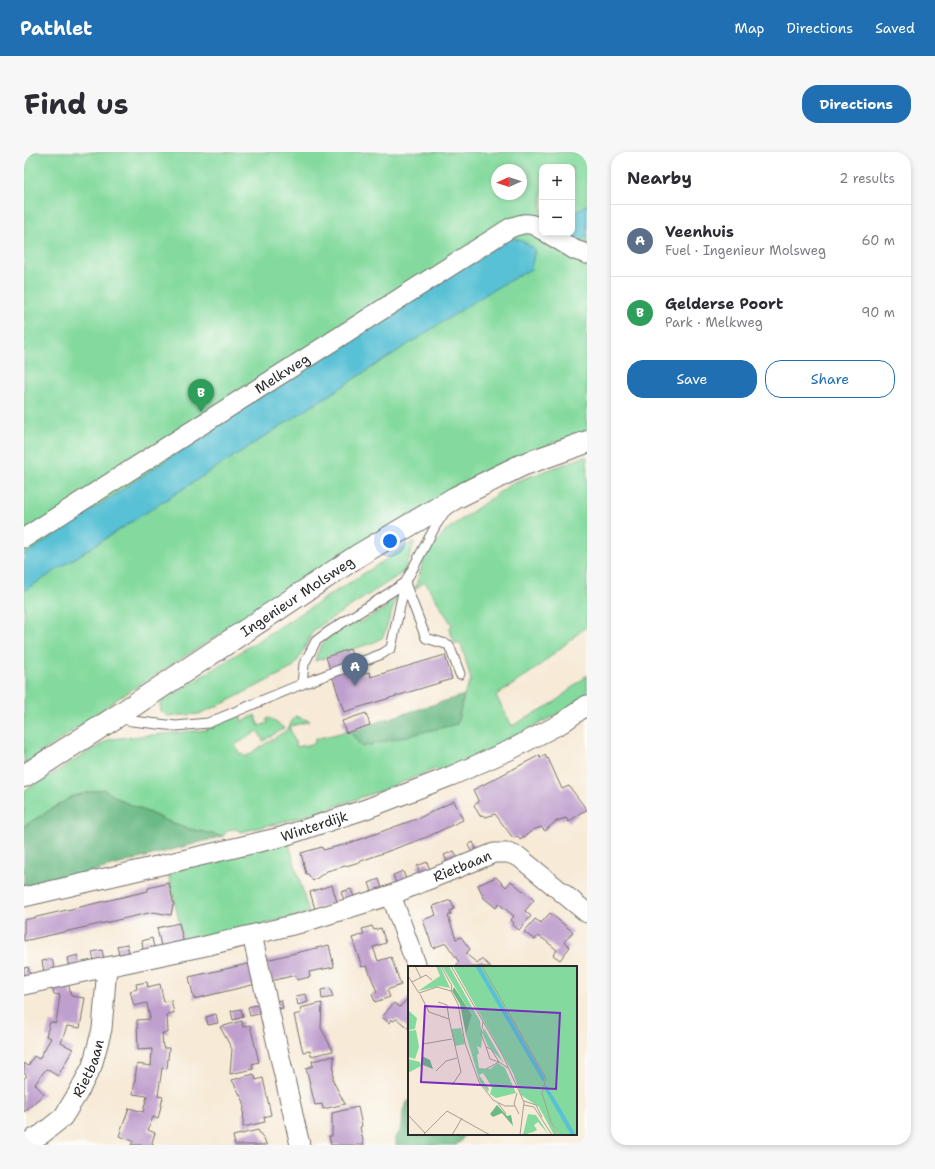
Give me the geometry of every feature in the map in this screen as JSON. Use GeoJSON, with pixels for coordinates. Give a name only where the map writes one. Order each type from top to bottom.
{"type":"FeatureCollection","features":[{"type":"Feature","properties":{"kind":"main road","name":"Ingenieur Molsweg"},"geometry":{"type":"LineString","coordinates":[[24,776],[116,717],[359,555],[455,498],[522,465],[586,443]]}},
{"type":"Feature","properties":{"kind":"street","name":"Melkweg"},"geometry":{"type":"LineString","coordinates":[[24,538],[510,228],[520,224],[530,224],[539,228]]}},
{"type":"Feature","properties":{"kind":"street"},"geometry":{"type":"LineString","coordinates":[[552,236],[575,250],[587,254]]}},
{"type":"Feature","properties":{"kind":"street","name":"Winterdijk"},"geometry":{"type":"LineString","coordinates":[[24,897],[281,837],[366,809],[451,776],[510,750],[562,723],[587,705]]}},
{"type":"Feature","properties":{"kind":"street","name":"Rietbaan"},"geometry":{"type":"LineString","coordinates":[[24,985],[301,923],[391,895],[494,854],[508,853],[519,857],[587,913]]}},
{"type":"Feature","properties":{"kind":"street"},"geometry":{"type":"LineString","coordinates":[[391,895],[417,966]]}},
{"type":"Feature","properties":{"kind":"street"},"geometry":{"type":"LineString","coordinates":[[252,935],[300,1145]]}},
{"type":"Feature","properties":{"kind":"street","name":"Rietbaan"},"geometry":{"type":"LineString","coordinates":[[24,1144],[42,1134],[63,1117],[92,1066],[102,1029],[107,967]]}},
{"type":"Feature","properties":{"kind":"lane"},"geometry":{"type":"LineString","coordinates":[[116,717],[132,721],[176,726],[208,722],[382,654],[391,648],[405,583],[436,525],[455,498]]}},
{"type":"Feature","properties":{"kind":"lane"},"geometry":{"type":"LineString","coordinates":[[405,583],[426,638],[449,645],[460,674]]}},
{"type":"Feature","properties":{"kind":"lane"},"geometry":{"type":"LineString","coordinates":[[302,684],[304,664],[316,642],[328,632],[405,583]]}},
{"type":"Feature","properties":{"kind":"green space"},"geometry":{"type":"Polygon","coordinates":[[[24,152],[587,152],[587,430],[485,470],[257,608],[211,640],[117,699],[24,764],[24,152]]]}},
{"type":"Feature","properties":{"kind":"green space"},"geometry":{"type":"Polygon","coordinates":[[[587,456],[587,626],[534,670],[496,696],[512,726],[555,702],[587,675],[587,694],[561,712],[445,771],[435,769],[385,789],[322,811],[241,832],[236,829],[228,830],[223,836],[184,828],[124,802],[103,789],[73,796],[24,826],[24,791],[110,739],[205,730],[240,715],[242,722],[255,715],[259,726],[268,723],[266,720],[269,718],[284,728],[263,741],[258,731],[235,745],[240,754],[242,753],[245,757],[287,730],[295,716],[310,721],[291,726],[290,729],[297,747],[315,743],[315,739],[349,731],[457,724],[464,695],[471,680],[461,643],[455,643],[449,629],[452,625],[425,582],[415,589],[424,558],[445,531],[514,482],[587,456]]]}},
{"type":"Feature","properties":{"kind":"green space"},"geometry":{"type":"Polygon","coordinates":[[[415,541],[404,572],[313,631],[300,657],[292,668],[224,703],[199,714],[168,716],[161,711],[160,703],[415,541]]]}},
{"type":"Feature","properties":{"kind":"green space"},"geometry":{"type":"Polygon","coordinates":[[[398,594],[383,637],[375,642],[315,661],[320,648],[326,640],[346,626],[349,628],[356,619],[359,623],[387,607],[385,603],[398,594]]]}},
{"type":"Feature","properties":{"kind":"green space"},"geometry":{"type":"Polygon","coordinates":[[[464,695],[457,724],[362,747],[349,731],[464,695]]]}},
{"type":"Feature","properties":{"kind":"green space"},"geometry":{"type":"Polygon","coordinates":[[[103,789],[124,802],[184,828],[223,836],[49,883],[24,886],[24,826],[73,796],[103,789]]]}},
{"type":"Feature","properties":{"kind":"green space"},"geometry":{"type":"Polygon","coordinates":[[[288,841],[309,913],[184,944],[168,872],[288,841]]]}},
{"type":"Feature","properties":{"kind":"green space"},"geometry":{"type":"Polygon","coordinates":[[[408,1101],[408,1135],[464,1135],[456,1145],[396,1145],[396,1138],[402,1127],[403,1110],[408,1101]]]}},
{"type":"Feature","properties":{"kind":"water"},"geometry":{"type":"Polygon","coordinates":[[[587,204],[587,237],[578,242],[567,236],[575,236],[575,213],[587,204]]]}},
{"type":"Feature","properties":{"kind":"water"},"geometry":{"type":"Polygon","coordinates":[[[506,236],[522,241],[535,249],[531,269],[491,291],[24,591],[24,555],[239,411],[506,236]]]}},
{"type":"Feature","properties":{"kind":"building"},"geometry":{"type":"Polygon","coordinates":[[[350,649],[359,675],[370,672],[371,677],[445,655],[452,679],[344,712],[326,657],[350,649]]]}},
{"type":"Feature","properties":{"kind":"building"},"geometry":{"type":"Polygon","coordinates":[[[366,713],[370,725],[346,733],[342,721],[366,713]]]}},
{"type":"Feature","properties":{"kind":"building"},"geometry":{"type":"Polygon","coordinates":[[[540,755],[540,758],[545,755],[547,759],[548,758],[562,789],[569,786],[587,810],[580,813],[569,822],[566,818],[556,821],[545,831],[541,827],[533,830],[520,840],[518,836],[513,838],[495,814],[486,817],[482,815],[480,816],[474,805],[479,802],[473,790],[540,755]]]}},
{"type":"Feature","properties":{"kind":"building"},"geometry":{"type":"Polygon","coordinates":[[[454,801],[463,820],[427,837],[353,864],[327,871],[313,881],[308,874],[306,874],[301,853],[322,847],[323,850],[347,844],[419,818],[454,801]]]}},
{"type":"Feature","properties":{"kind":"building"},"geometry":{"type":"Polygon","coordinates":[[[473,842],[477,851],[472,853],[468,845],[473,842]]]}},
{"type":"Feature","properties":{"kind":"building"},"geometry":{"type":"Polygon","coordinates":[[[454,851],[458,859],[448,863],[444,855],[454,851]]]}},
{"type":"Feature","properties":{"kind":"building"},"geometry":{"type":"Polygon","coordinates":[[[427,862],[430,870],[420,874],[417,866],[427,862]]]}},
{"type":"Feature","properties":{"kind":"building"},"geometry":{"type":"Polygon","coordinates":[[[403,871],[406,880],[396,883],[393,875],[403,871]]]}},
{"type":"Feature","properties":{"kind":"building"},"geometry":{"type":"Polygon","coordinates":[[[496,877],[506,887],[511,881],[534,900],[525,911],[531,916],[519,930],[513,925],[514,923],[511,920],[514,916],[499,904],[496,908],[484,898],[478,885],[496,877]]]}},
{"type":"Feature","properties":{"kind":"building"},"geometry":{"type":"Polygon","coordinates":[[[379,879],[382,888],[372,891],[369,883],[379,879]]]}},
{"type":"Feature","properties":{"kind":"building"},"geometry":{"type":"Polygon","coordinates":[[[169,883],[174,905],[171,915],[153,912],[24,941],[24,920],[148,891],[148,888],[169,883]]]}},
{"type":"Feature","properties":{"kind":"building"},"geometry":{"type":"Polygon","coordinates":[[[332,885],[337,902],[315,909],[310,892],[332,885]]]}},
{"type":"Feature","properties":{"kind":"building"},"geometry":{"type":"Polygon","coordinates":[[[351,889],[354,897],[344,900],[341,892],[351,889]]]}},
{"type":"Feature","properties":{"kind":"building"},"geometry":{"type":"Polygon","coordinates":[[[451,900],[454,909],[450,911],[451,913],[448,916],[456,939],[461,937],[470,949],[466,954],[477,963],[481,959],[490,966],[456,966],[459,962],[446,943],[433,948],[423,920],[436,915],[433,906],[451,900]]]}},
{"type":"Feature","properties":{"kind":"building"},"geometry":{"type":"Polygon","coordinates":[[[550,913],[573,932],[564,942],[570,947],[560,960],[553,955],[557,950],[546,941],[538,936],[535,940],[524,932],[535,919],[541,923],[550,913]]]}},
{"type":"Feature","properties":{"kind":"building"},"geometry":{"type":"Polygon","coordinates":[[[179,923],[184,944],[182,941],[161,946],[157,928],[179,923]]]}},
{"type":"Feature","properties":{"kind":"building"},"geometry":{"type":"Polygon","coordinates":[[[372,926],[374,930],[381,928],[386,943],[373,947],[378,961],[391,957],[401,985],[387,990],[390,997],[375,1002],[372,994],[377,992],[367,966],[362,967],[352,938],[364,934],[362,929],[372,926]]]}},
{"type":"Feature","properties":{"kind":"building"},"geometry":{"type":"Polygon","coordinates":[[[152,938],[154,947],[143,950],[142,941],[152,938]]]}},
{"type":"Feature","properties":{"kind":"building"},"geometry":{"type":"Polygon","coordinates":[[[127,944],[129,953],[119,955],[117,946],[127,944]]]}},
{"type":"Feature","properties":{"kind":"building"},"geometry":{"type":"Polygon","coordinates":[[[329,945],[334,967],[309,972],[310,977],[297,980],[296,975],[271,981],[266,960],[329,945]]]}},
{"type":"Feature","properties":{"kind":"building"},"geometry":{"type":"Polygon","coordinates":[[[102,950],[104,959],[94,961],[92,952],[102,950]]]}},
{"type":"Feature","properties":{"kind":"building"},"geometry":{"type":"Polygon","coordinates":[[[78,955],[79,964],[69,967],[67,958],[78,955]]]}},
{"type":"Feature","properties":{"kind":"building"},"geometry":{"type":"Polygon","coordinates":[[[52,959],[55,970],[44,972],[42,961],[52,959]]]}},
{"type":"Feature","properties":{"kind":"building"},"geometry":{"type":"Polygon","coordinates":[[[252,963],[256,984],[194,999],[189,977],[252,963]]]}},
{"type":"Feature","properties":{"kind":"building"},"geometry":{"type":"Polygon","coordinates":[[[28,967],[30,975],[24,977],[24,968],[28,967]]]}},
{"type":"Feature","properties":{"kind":"building"},"geometry":{"type":"Polygon","coordinates":[[[68,982],[71,996],[85,998],[80,1028],[67,1026],[61,1043],[73,1049],[58,1076],[46,1069],[35,1084],[44,1094],[24,1112],[24,1078],[27,1076],[24,1073],[24,1063],[28,1066],[34,1056],[39,1059],[51,1038],[46,1036],[50,1022],[56,1023],[60,995],[54,994],[52,986],[68,982]]]}},
{"type":"Feature","properties":{"kind":"building"},"geometry":{"type":"Polygon","coordinates":[[[147,982],[148,987],[160,984],[164,1002],[171,1000],[174,1013],[167,1014],[168,1033],[162,1033],[163,1048],[169,1048],[167,1069],[162,1068],[158,1096],[163,1097],[158,1119],[153,1117],[148,1130],[155,1133],[152,1142],[153,1145],[131,1145],[133,1141],[119,1136],[129,1108],[143,1112],[147,1096],[133,1094],[137,1064],[151,1066],[152,1049],[138,1050],[137,1020],[150,1019],[147,1003],[134,1006],[130,991],[137,989],[136,984],[147,982]]]}},
{"type":"Feature","properties":{"kind":"building"},"geometry":{"type":"Polygon","coordinates":[[[330,988],[333,997],[322,999],[321,990],[330,988]]]}},
{"type":"Feature","properties":{"kind":"building"},"geometry":{"type":"Polygon","coordinates":[[[306,994],[308,1002],[298,1005],[296,996],[306,994]]]}},
{"type":"Feature","properties":{"kind":"building"},"geometry":{"type":"Polygon","coordinates":[[[408,998],[408,1028],[397,1019],[393,1021],[391,1019],[389,1023],[382,1017],[394,1003],[400,1007],[408,998]]]}},
{"type":"Feature","properties":{"kind":"building"},"geometry":{"type":"Polygon","coordinates":[[[281,1000],[283,1008],[277,1009],[276,1001],[281,1000]]]}},
{"type":"Feature","properties":{"kind":"building"},"geometry":{"type":"Polygon","coordinates":[[[322,1003],[321,1028],[333,1051],[311,1056],[310,1051],[303,1052],[294,1015],[301,1013],[300,1008],[322,1003]]]}},
{"type":"Feature","properties":{"kind":"building"},"geometry":{"type":"Polygon","coordinates":[[[261,1004],[263,1013],[250,1016],[248,1007],[261,1004]]]}},
{"type":"Feature","properties":{"kind":"building"},"geometry":{"type":"Polygon","coordinates":[[[241,1009],[243,1017],[233,1020],[231,1011],[241,1009]]]}},
{"type":"Feature","properties":{"kind":"building"},"geometry":{"type":"Polygon","coordinates":[[[216,1014],[218,1023],[208,1025],[206,1017],[216,1014]]]}},
{"type":"Feature","properties":{"kind":"building"},"geometry":{"type":"Polygon","coordinates":[[[242,1021],[243,1027],[250,1025],[259,1062],[252,1064],[253,1069],[230,1074],[232,1049],[220,1027],[242,1021]]]}},
{"type":"Feature","properties":{"kind":"building"},"geometry":{"type":"Polygon","coordinates":[[[334,1056],[333,1081],[345,1104],[323,1109],[322,1104],[315,1105],[306,1068],[313,1066],[312,1061],[334,1056]]]}},
{"type":"Feature","properties":{"kind":"building"},"geometry":{"type":"Polygon","coordinates":[[[254,1074],[256,1080],[263,1078],[271,1115],[264,1117],[265,1122],[243,1127],[244,1102],[232,1080],[254,1074]]]}},
{"type":"Feature","properties":{"kind":"building"},"geometry":{"type":"Polygon","coordinates":[[[358,1107],[364,1145],[331,1145],[329,1136],[332,1136],[332,1113],[358,1107]]]}},
{"type":"Feature","properties":{"kind":"building"},"geometry":{"type":"Polygon","coordinates":[[[258,1130],[267,1145],[235,1145],[233,1136],[258,1130]]]}},
{"type":"Feature","properties":{"kind":"place","name":"Gelderse Poort"},"geometry":{"type":"Point","coordinates":[201,412]}},
{"type":"Feature","properties":{"kind":"place","name":"Veenhuis"},"geometry":{"type":"Point","coordinates":[355,686]}}]}
